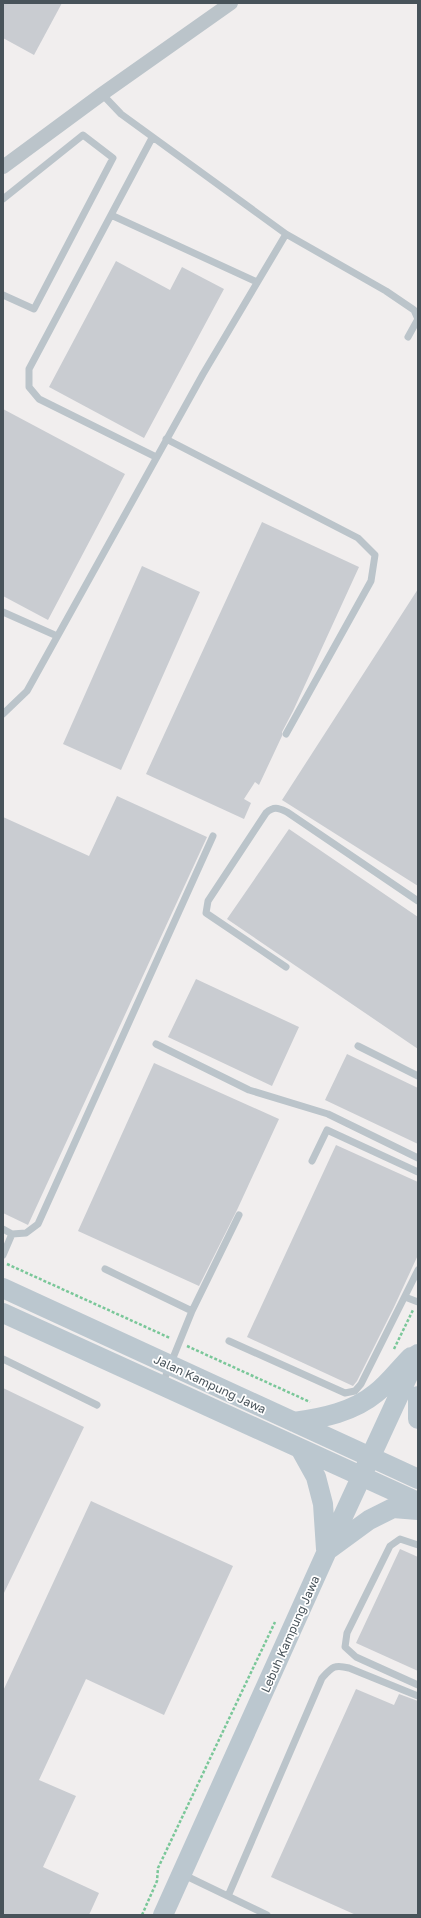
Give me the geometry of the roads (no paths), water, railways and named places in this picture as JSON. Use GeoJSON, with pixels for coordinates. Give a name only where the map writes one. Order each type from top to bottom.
{"type":"FeatureCollection","features":[{"type":"Feature","properties":{"kind":"street"},"geometry":{"type":"LineString","coordinates":[[3,167],[102,94],[231,3]]}},
{"type":"Feature","properties":{"kind":"street","name":"Jalan Kampung Jawa"},"geometry":{"type":"LineString","coordinates":[[3,1288],[418,1479]]}},
{"type":"Feature","properties":{"kind":"street","name":"Jalan Kampung Jawa"},"geometry":{"type":"LineString","coordinates":[[3,1313],[418,1502]]}},
{"type":"Feature","properties":{"kind":"street"},"geometry":{"type":"LineString","coordinates":[[294,1422],[320,1418],[352,1408],[376,1393],[418,1350]]}},
{"type":"Feature","properties":{"kind":"street","name":"Lebuh Kampung Jawa"},"geometry":{"type":"LineString","coordinates":[[163,1915],[418,1354]]}},
{"type":"Feature","properties":{"kind":"street"},"geometry":{"type":"LineString","coordinates":[[418,1396],[418,1419]]}},
{"type":"Feature","properties":{"kind":"street"},"geometry":{"type":"LineString","coordinates":[[301,1450],[316,1477],[323,1504],[327,1552]]}},
{"type":"Feature","properties":{"kind":"street"},"geometry":{"type":"LineString","coordinates":[[327,1552],[369,1520],[393,1508],[418,1510]]}},
{"type":"Feature","properties":{"kind":"lane"},"geometry":{"type":"LineString","coordinates":[[102,94],[121,114],[152,138],[286,234],[414,310],[418,319],[408,337]]}},
{"type":"Feature","properties":{"kind":"lane"},"geometry":{"type":"LineString","coordinates":[[3,199],[83,135],[113,158],[34,309],[3,295]]}},
{"type":"Feature","properties":{"kind":"lane"},"geometry":{"type":"LineString","coordinates":[[152,138],[29,369],[28,387],[39,399],[156,457]]}},
{"type":"Feature","properties":{"kind":"lane"},"geometry":{"type":"LineString","coordinates":[[111,215],[257,282]]}},
{"type":"Feature","properties":{"kind":"lane"},"geometry":{"type":"LineString","coordinates":[[3,714],[26,691],[166,439],[286,234]]}},
{"type":"Feature","properties":{"kind":"lane"},"geometry":{"type":"LineString","coordinates":[[166,439],[358,538],[375,555],[371,581],[286,734]]}},
{"type":"Feature","properties":{"kind":"lane"},"geometry":{"type":"LineString","coordinates":[[3,612],[57,636]]}},
{"type":"Feature","properties":{"kind":"lane"},"geometry":{"type":"LineString","coordinates":[[286,967],[206,913],[205,908],[208,900],[241,850],[271,808],[278,808],[287,812],[418,901]]}},
{"type":"Feature","properties":{"kind":"lane"},"geometry":{"type":"LineString","coordinates":[[3,1229],[12,1234],[26,1233],[38,1224],[213,836]]}},
{"type":"Feature","properties":{"kind":"lane"},"geometry":{"type":"LineString","coordinates":[[156,1044],[249,1090],[328,1114],[418,1158]]}},
{"type":"Feature","properties":{"kind":"lane"},"geometry":{"type":"LineString","coordinates":[[358,1046],[418,1076]]}},
{"type":"Feature","properties":{"kind":"lane"},"geometry":{"type":"LineString","coordinates":[[312,1161],[327,1130],[418,1172]]}},
{"type":"Feature","properties":{"kind":"lane"},"geometry":{"type":"LineString","coordinates":[[162,1385],[192,1311],[239,1215]]}},
{"type":"Feature","properties":{"kind":"lane"},"geometry":{"type":"LineString","coordinates":[[3,1256],[12,1234]]}},
{"type":"Feature","properties":{"kind":"lane"},"geometry":{"type":"LineString","coordinates":[[105,1269],[192,1311]]}},
{"type":"Feature","properties":{"kind":"lane"},"geometry":{"type":"LineString","coordinates":[[229,1341],[346,1393],[355,1391],[361,1384],[418,1270]]}},
{"type":"Feature","properties":{"kind":"lane"},"geometry":{"type":"LineString","coordinates":[[405,1297],[418,1302]]}},
{"type":"Feature","properties":{"kind":"lane"},"geometry":{"type":"LineString","coordinates":[[3,1359],[97,1405]]}},
{"type":"Feature","properties":{"kind":"lane"},"geometry":{"type":"LineString","coordinates":[[418,1545],[400,1539],[390,1546],[347,1633],[345,1647],[356,1657],[418,1684]]}},
{"type":"Feature","properties":{"kind":"lane"},"geometry":{"type":"LineString","coordinates":[[228,1896],[322,1678],[331,1669],[339,1665],[418,1696]]}},
{"type":"Feature","properties":{"kind":"lane"},"geometry":{"type":"LineString","coordinates":[[182,1874],[267,1915]]}}]}
